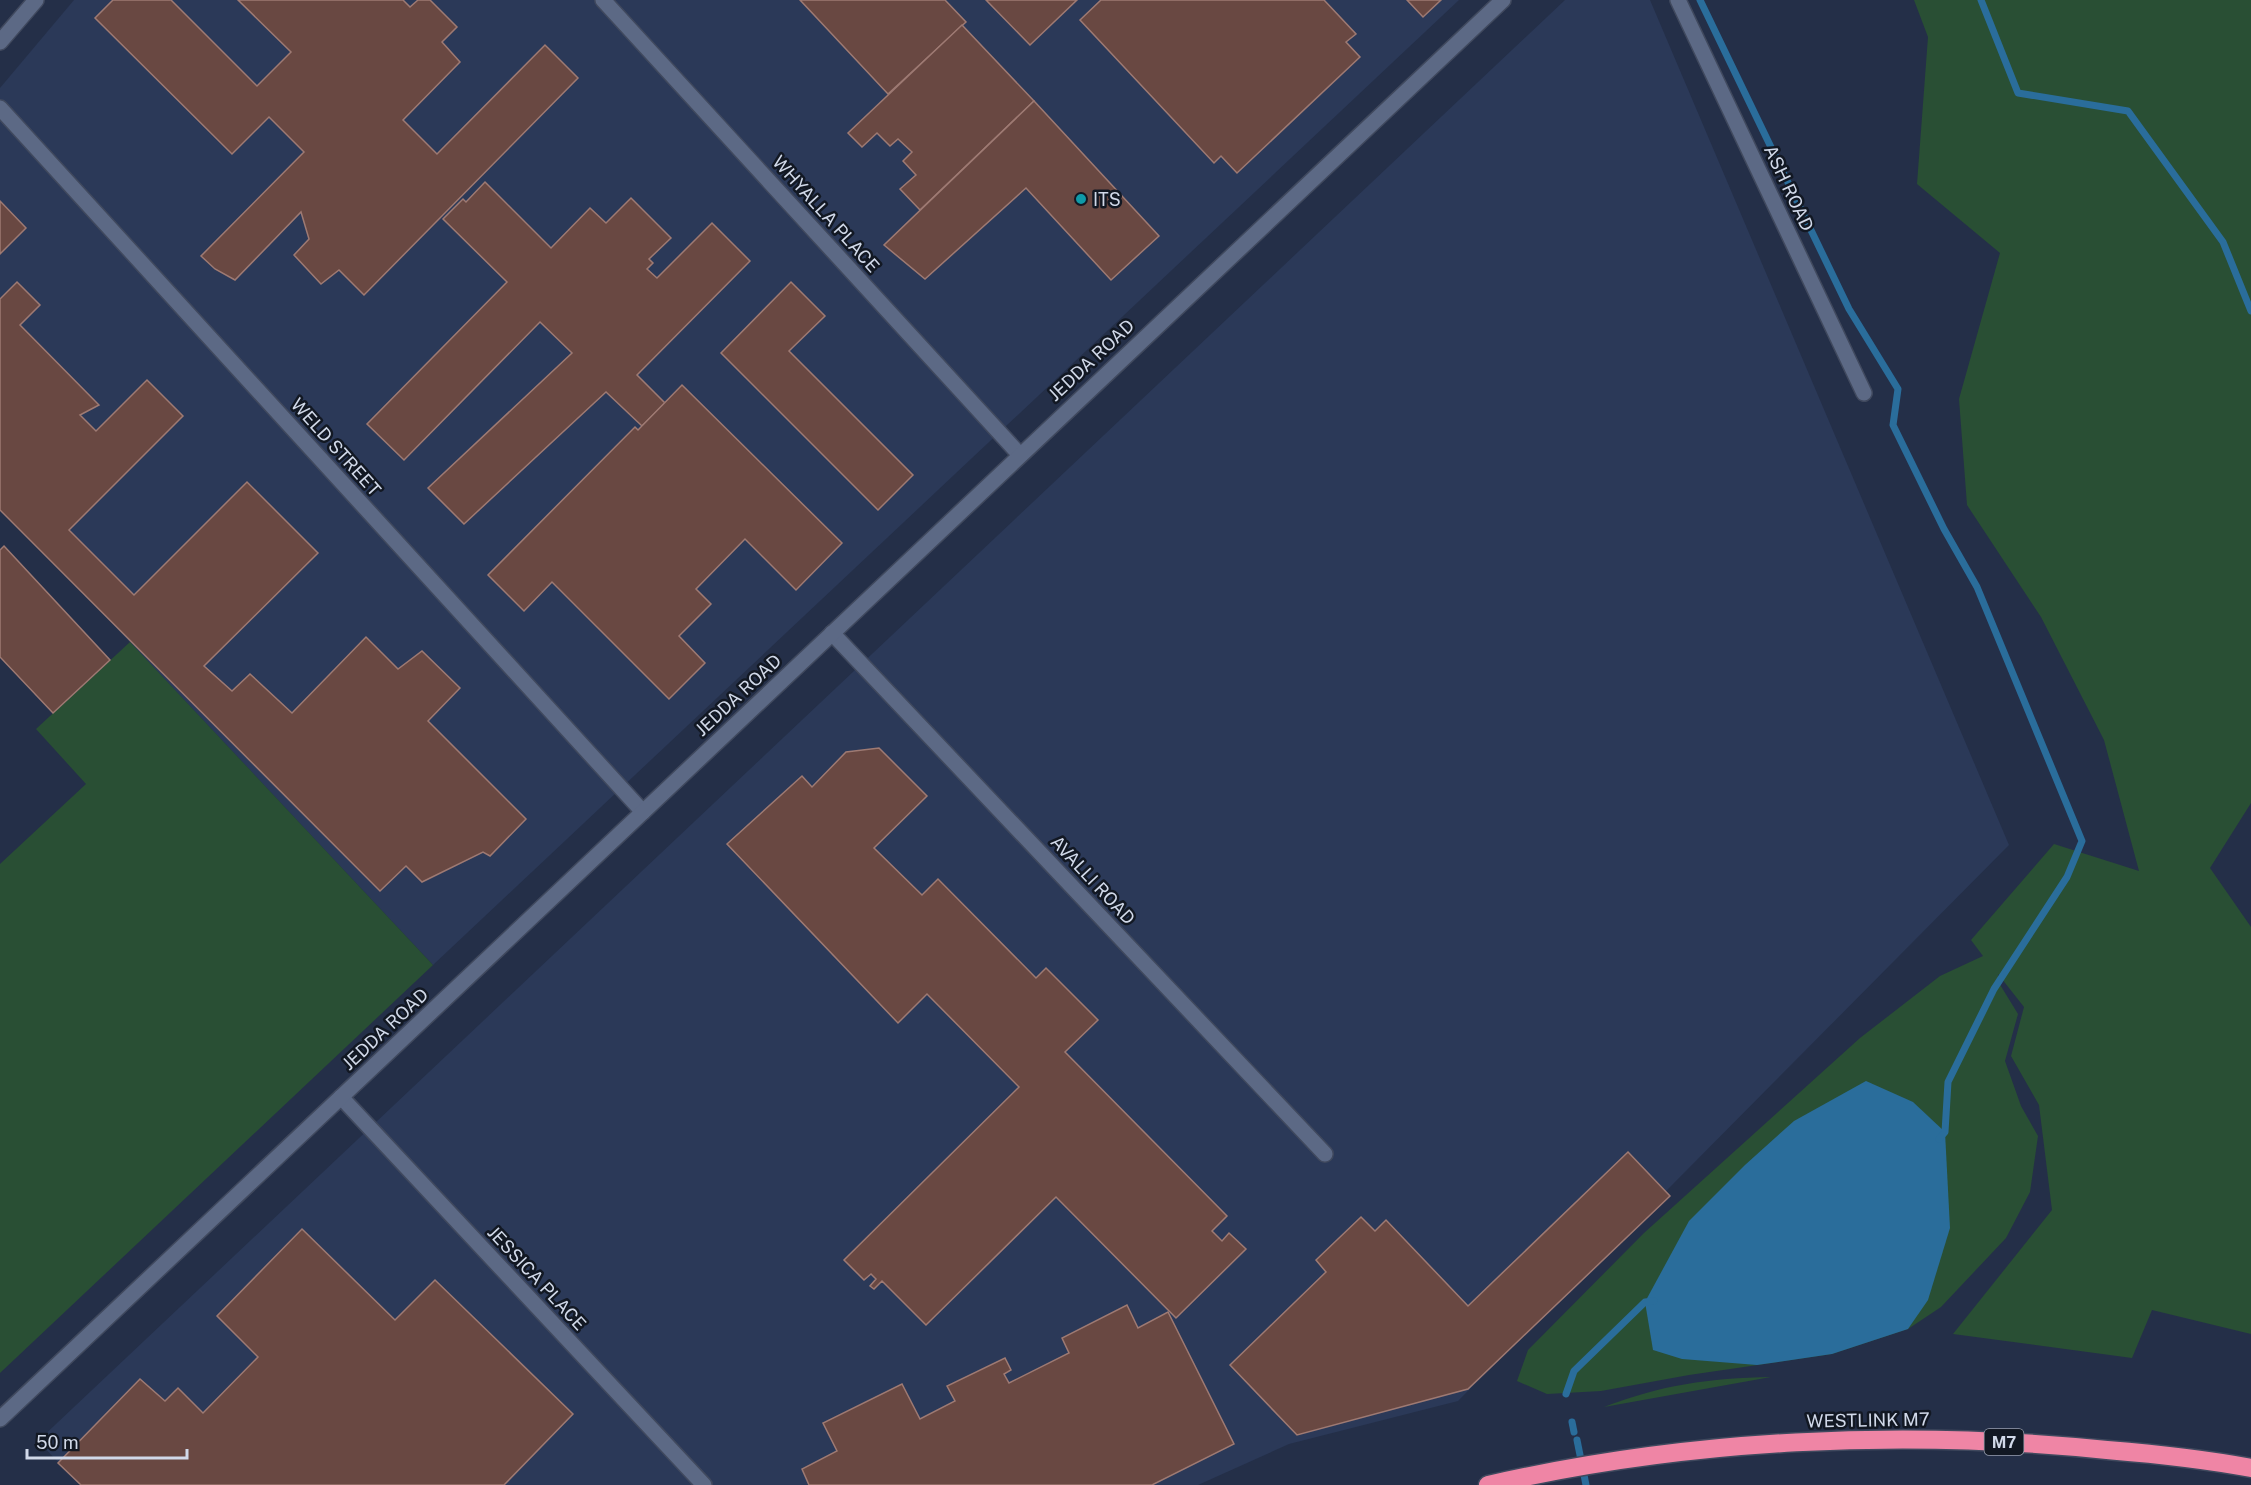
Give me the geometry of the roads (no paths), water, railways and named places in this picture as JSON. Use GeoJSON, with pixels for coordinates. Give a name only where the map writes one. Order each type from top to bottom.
{"type":"FeatureCollection","features":[{"type":"Feature","properties":{"kind":"highway","name":"WESTLINK M7"},"geometry":{"type":"LineString","coordinates":[[1492,1484],[1621,1461],[1755,1446],[1974,1440],[2131,1452],[2251,1468]]}},
{"type":"Feature","properties":{"kind":"street"},"geometry":{"type":"LineString","coordinates":[[0,42],[36,0]]}},
{"type":"Feature","properties":{"kind":"street","name":"WHYALLA PLACE"},"geometry":{"type":"LineString","coordinates":[[603,0],[1019,454]]}},
{"type":"Feature","properties":{"kind":"street","name":"JEDDA ROAD"},"geometry":{"type":"LineString","coordinates":[[0,1419],[1019,454],[1503,0]]}},
{"type":"Feature","properties":{"kind":"street","name":"ASH ROAD"},"geometry":{"type":"LineString","coordinates":[[1678,0],[1864,393]]}},
{"type":"Feature","properties":{"kind":"street","name":"WELD STREET"},"geometry":{"type":"LineString","coordinates":[[0,108],[643,812]]}},
{"type":"Feature","properties":{"kind":"street","name":"AVALLI ROAD"},"geometry":{"type":"LineString","coordinates":[[832,633],[1325,1154]]}},
{"type":"Feature","properties":{"kind":"street","name":"JESSICA PLACE"},"geometry":{"type":"LineString","coordinates":[[342,1097],[704,1485]]}},
{"type":"Feature","properties":{"kind":"waterway"},"geometry":{"type":"LineString","coordinates":[[1700,0],[1849,309],[1898,389],[1893,425],[1944,529],[1977,587],[2082,841],[2067,877],[1994,989],[1948,1082],[1945,1132],[1939,1139]]}},
{"type":"Feature","properties":{"kind":"waterway"},"geometry":{"type":"LineString","coordinates":[[1981,0],[2018,93],[2128,111],[2223,242],[2251,311]]}},
{"type":"Feature","properties":{"kind":"waterway"},"geometry":{"type":"LineString","coordinates":[[1566,1394],[1574,1371],[1645,1302],[1654,1301]]}},
{"type":"Feature","properties":{"kind":"waterway"},"geometry":{"type":"LineString","coordinates":[[1572,1422],[1574,1432]]}},
{"type":"Feature","properties":{"kind":"waterway"},"geometry":{"type":"LineString","coordinates":[[1577,1440],[1586,1485]]}},
{"type":"Feature","properties":{"kind":"place","name":"ITS"},"geometry":{"type":"Point","coordinates":[1081,199]}}]}
